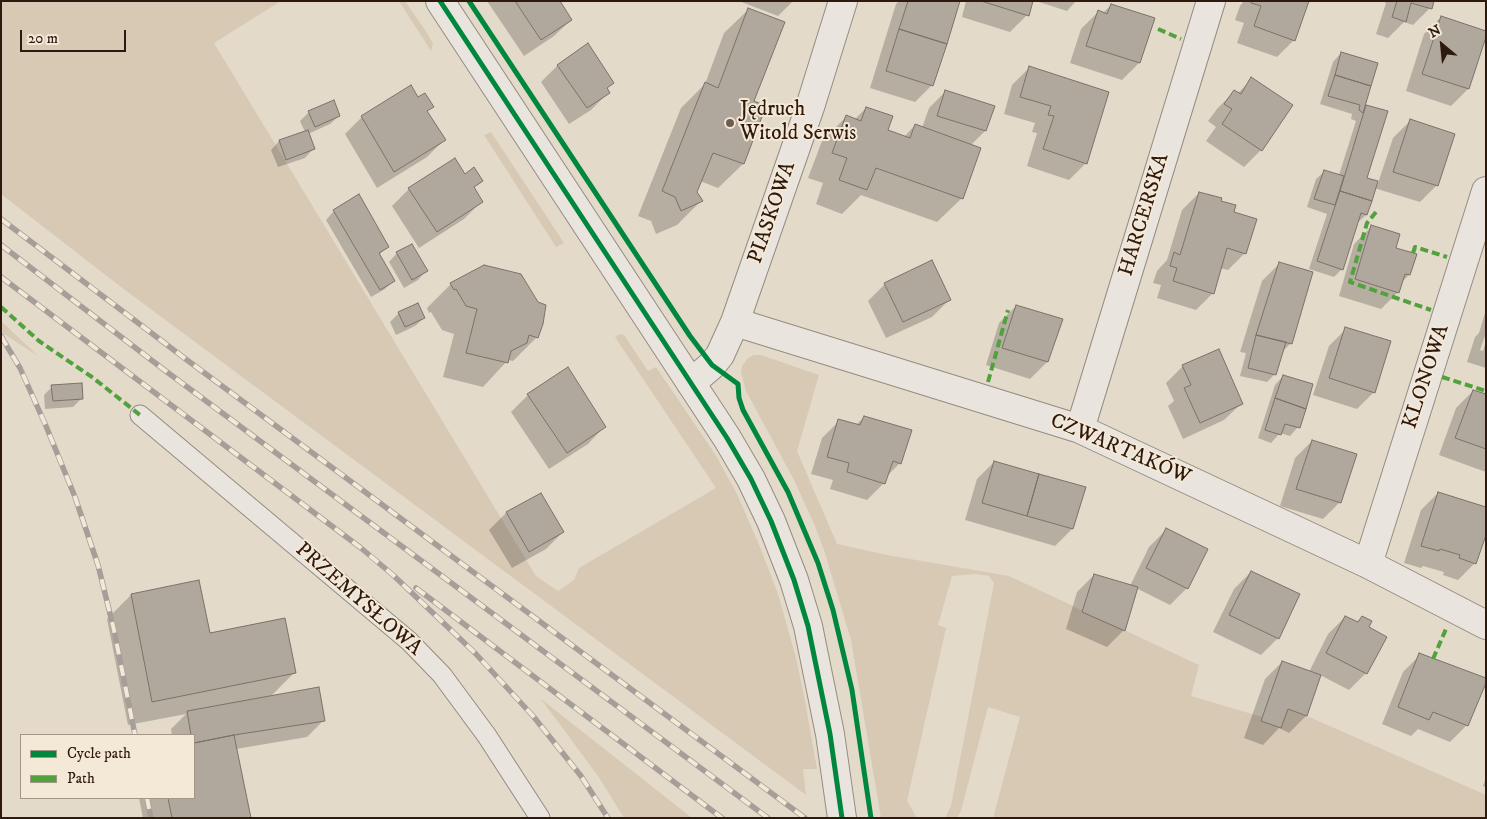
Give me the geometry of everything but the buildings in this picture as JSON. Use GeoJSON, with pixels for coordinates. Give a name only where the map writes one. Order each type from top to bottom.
{"type":"FeatureCollection","features":[{"type":"Feature","properties":{"kind":"street"},"geometry":{"type":"LineString","coordinates":[[440,1],[691,383],[751,479],[771,521],[794,580],[808,626],[830,734],[842,818]]}},
{"type":"Feature","properties":{"kind":"street","name":"PIASKOWA"},"geometry":{"type":"LineString","coordinates":[[691,383],[712,365],[720,355],[735,322],[810,107],[843,1]]}},
{"type":"Feature","properties":{"kind":"street","name":"HARCERSKA"},"geometry":{"type":"LineString","coordinates":[[1080,429],[1210,1]]}},
{"type":"Feature","properties":{"kind":"street","name":"KLONOWA"},"geometry":{"type":"LineString","coordinates":[[1368,564],[1486,191]]}},
{"type":"Feature","properties":{"kind":"street","name":"CZWARTAKÓW"},"geometry":{"type":"LineString","coordinates":[[735,322],[1080,429],[1368,564],[1486,625]]}},
{"type":"Feature","properties":{"kind":"lane","name":"PRZEMYSŁOWA"},"geometry":{"type":"LineString","coordinates":[[140,415],[409,641],[442,675],[486,736],[540,818]]}},
{"type":"Feature","properties":{"kind":"shaded area"},"geometry":{"type":"Polygon","coordinates":[[[1,1],[281,1],[214,43],[536,576],[558,591],[574,580],[579,568],[716,488],[615,337],[620,334],[624,335],[648,371],[656,367],[715,454],[737,494],[760,547],[778,594],[796,658],[805,701],[817,769],[803,769],[806,795],[121,287],[1,194],[1,1]]]}},
{"type":"Feature","properties":{"kind":"shaded area"},"geometry":{"type":"Polygon","coordinates":[[[399,1],[405,1],[427,33],[433,44],[431,51],[399,1]]]}},
{"type":"Feature","properties":{"kind":"shaded area"},"geometry":{"type":"Polygon","coordinates":[[[491,132],[564,243],[556,247],[484,135],[491,132]]]}},
{"type":"Feature","properties":{"kind":"shaded area"},"geometry":{"type":"Polygon","coordinates":[[[1,321],[38,356],[1,332],[1,321]]]}},
{"type":"Feature","properties":{"kind":"shaded area"},"geometry":{"type":"Polygon","coordinates":[[[754,355],[761,355],[819,375],[797,451],[837,544],[887,555],[1009,576],[1199,665],[1191,696],[1262,717],[1288,709],[1307,716],[1486,795],[1486,818],[993,818],[1020,717],[988,707],[961,811],[957,818],[945,818],[951,806],[994,583],[989,576],[976,574],[952,576],[938,625],[946,628],[907,801],[917,818],[881,818],[851,640],[815,526],[794,480],[746,391],[741,372],[742,366],[748,358],[754,355]]]}},
{"type":"Feature","properties":{"kind":"shaded area"},"geometry":{"type":"Polygon","coordinates":[[[541,699],[692,818],[624,818],[598,776],[541,699]]]}},
{"type":"Feature","properties":{"kind":"railway"},"geometry":{"type":"LineString","coordinates":[[1,219],[187,360],[805,818]]}},
{"type":"Feature","properties":{"kind":"railway"},"geometry":{"type":"LineString","coordinates":[[1,245],[167,372],[768,818]]}},
{"type":"Feature","properties":{"kind":"railway"},"geometry":{"type":"LineString","coordinates":[[1,277],[361,548],[393,575],[475,653],[533,716],[581,776],[608,818]]}},
{"type":"Feature","properties":{"kind":"railway"},"geometry":{"type":"LineString","coordinates":[[1,336],[20,368],[46,426],[75,497],[98,565],[114,630],[135,734]]}},
{"type":"Feature","properties":{"kind":"railway"},"geometry":{"type":"LineString","coordinates":[[416,588],[722,818]]}},
{"type":"Feature","properties":{"kind":"railway"},"geometry":{"type":"LineString","coordinates":[[147,799],[151,818]]}},
{"type":"Feature","properties":{"kind":"marked path"},"geometry":{"type":"LineString","coordinates":[[1158,29],[1181,39]]}},
{"type":"Feature","properties":{"kind":"marked path"},"geometry":{"type":"LineString","coordinates":[[1376,212],[1367,223],[1350,282],[1431,310]]}},
{"type":"Feature","properties":{"kind":"marked path"},"geometry":{"type":"LineString","coordinates":[[1413,253],[1415,247],[1447,257]]}},
{"type":"Feature","properties":{"kind":"marked path"},"geometry":{"type":"LineString","coordinates":[[1,307],[39,341],[92,377],[140,415]]}},
{"type":"Feature","properties":{"kind":"marked path"},"geometry":{"type":"LineString","coordinates":[[988,382],[1008,310]]}},
{"type":"Feature","properties":{"kind":"marked path"},"geometry":{"type":"LineString","coordinates":[[1442,377],[1486,391]]}},
{"type":"Feature","properties":{"kind":"marked path"},"geometry":{"type":"LineString","coordinates":[[1433,659],[1446,629]]}},
{"type":"Feature","properties":{"kind":"cycle path"},"geometry":{"type":"LineString","coordinates":[[440,1],[727,438],[751,479],[771,521],[794,580],[808,626],[830,734],[842,818]]}},
{"type":"Feature","properties":{"kind":"cycle path"},"geometry":{"type":"LineString","coordinates":[[469,1],[690,336],[712,365],[738,384],[739,398],[743,410],[788,492],[818,563],[833,610],[852,690],[871,818]]}},
{"type":"Feature","properties":{"kind":"place","name":"Jędruch Witold Serwis"},"geometry":{"type":"Point","coordinates":[730,123]}}]}
